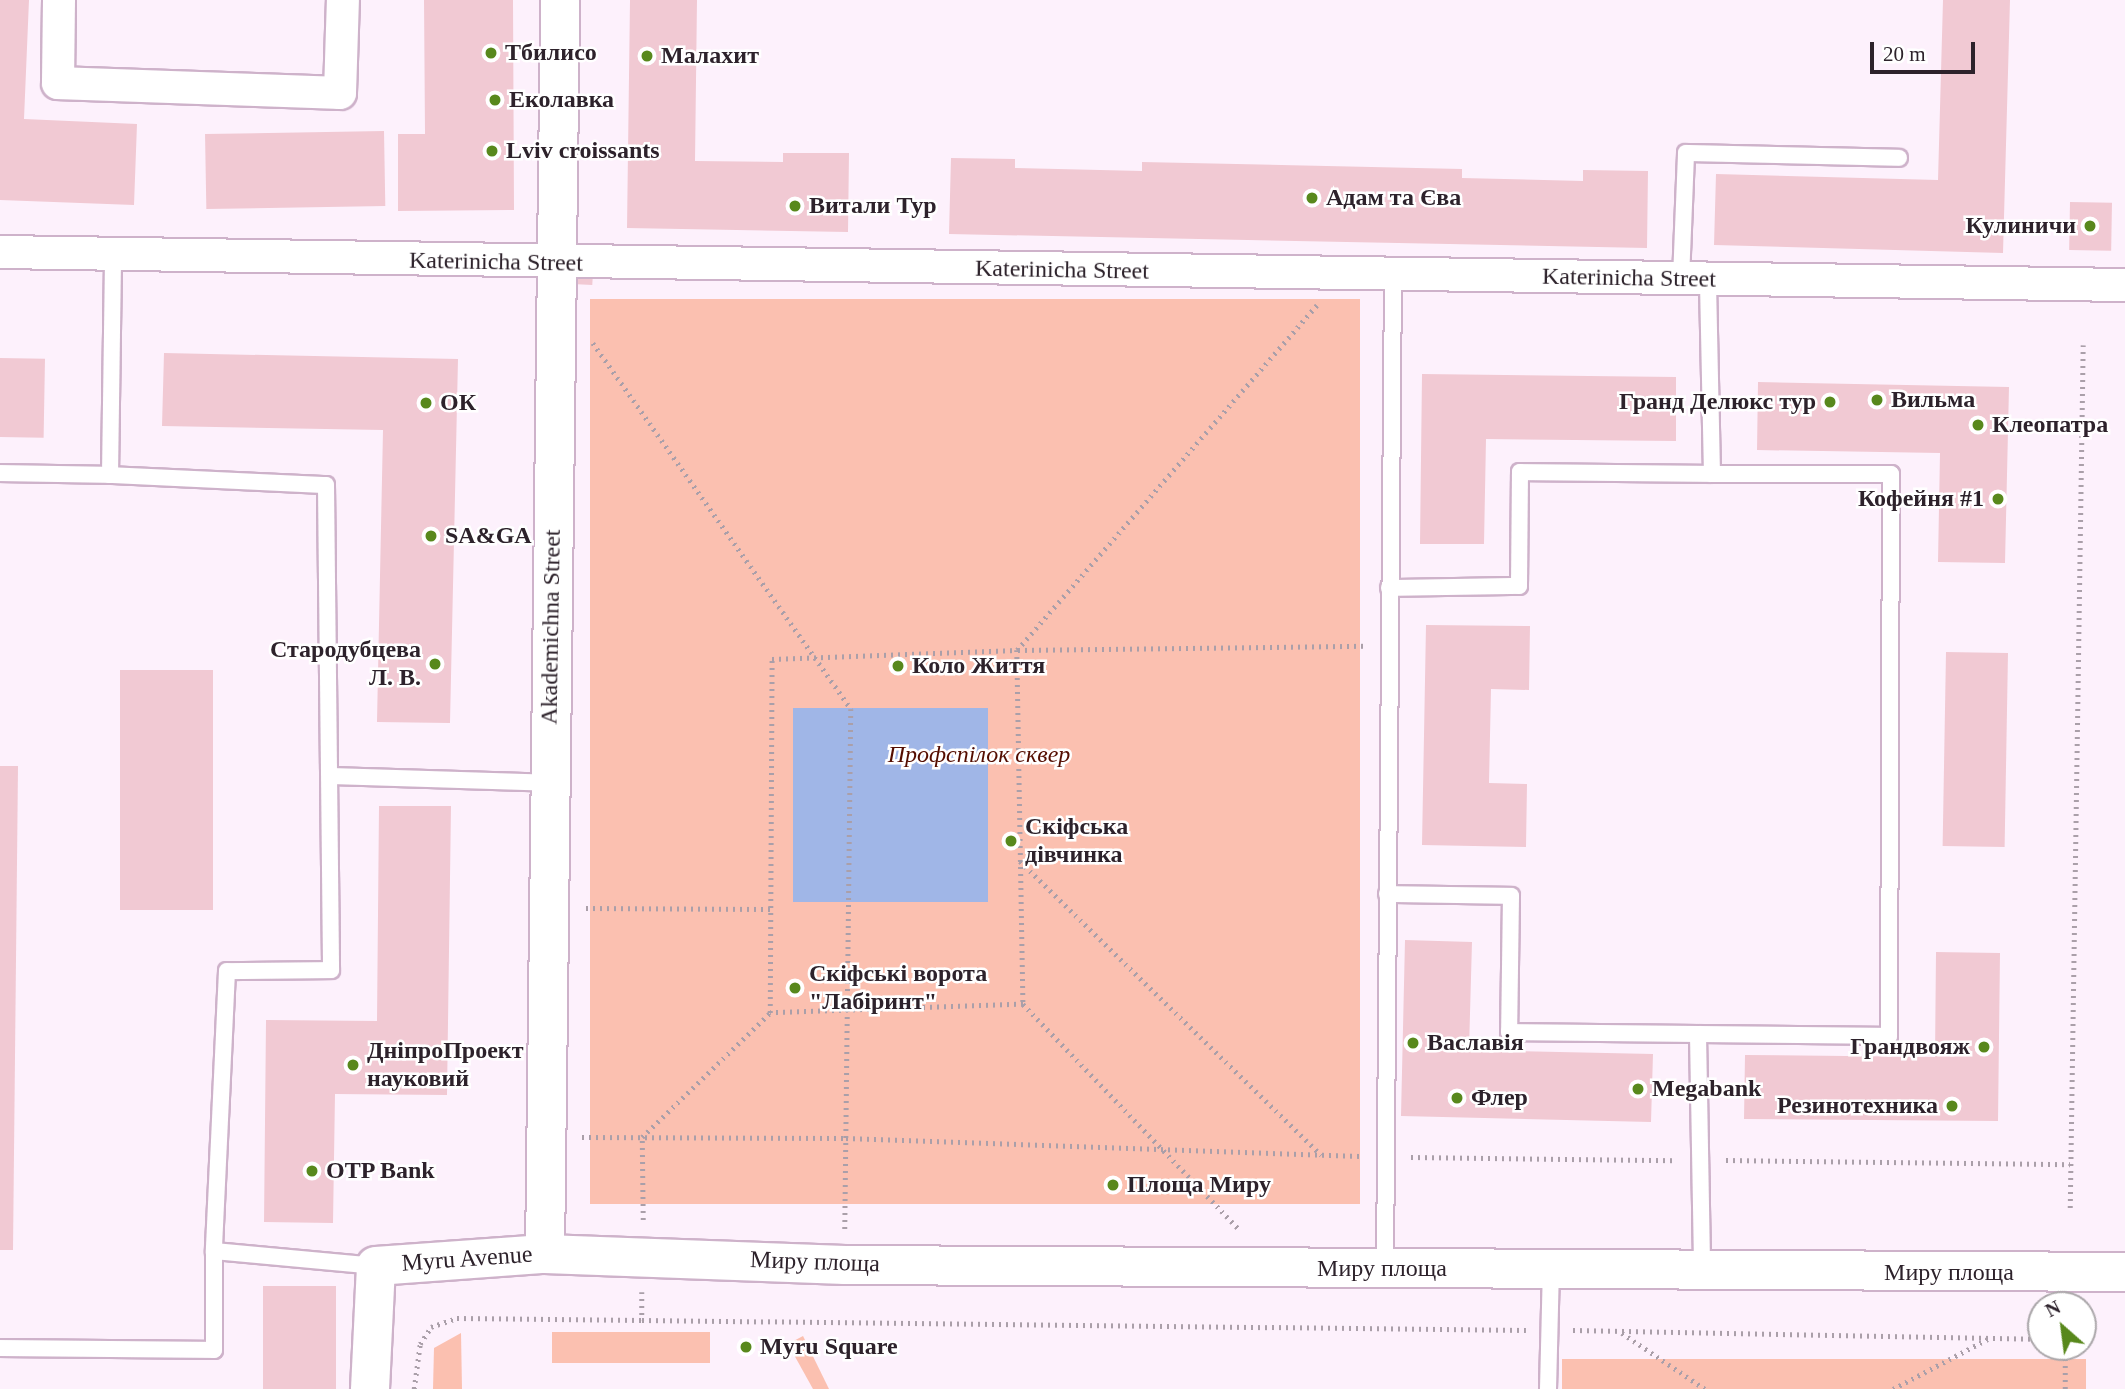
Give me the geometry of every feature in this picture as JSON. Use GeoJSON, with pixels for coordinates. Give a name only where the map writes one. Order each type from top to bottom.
{"type":"FeatureCollection","features":[{"type":"Feature","properties":{"kind":"street"},"geometry":{"type":"LineString","coordinates":[[59,0],[58,83],[340,93],[343,0]]}},
{"type":"Feature","properties":{"kind":"street","name":"Akademichna Street"},"geometry":{"type":"LineString","coordinates":[[545,1254],[560,0]]}},
{"type":"Feature","properties":{"kind":"street","name":"Katerinicha Street"},"geometry":{"type":"LineString","coordinates":[[0,253],[2125,285]]}},
{"type":"Feature","properties":{"kind":"street","name":"Myru Avenue"},"geometry":{"type":"LineString","coordinates":[[370,1389],[376,1266],[545,1254],[642,1253]]}},
{"type":"Feature","properties":{"kind":"street","name":"Миру площа"},"geometry":{"type":"LineString","coordinates":[[642,1253],[845,1265],[2125,1272]]}},
{"type":"Feature","properties":{"kind":"lane"},"geometry":{"type":"LineString","coordinates":[[1712,474],[1686,153],[1899,158]]}},
{"type":"Feature","properties":{"kind":"lane"},"geometry":{"type":"LineString","coordinates":[[110,475],[113,255]]}},
{"type":"Feature","properties":{"kind":"lane"},"geometry":{"type":"LineString","coordinates":[[1385,1269],[1393,275]]}},
{"type":"Feature","properties":{"kind":"lane"},"geometry":{"type":"LineString","coordinates":[[1387,894],[1511,896],[1509,1032],[1889,1036],[1891,474],[1520,471],[1519,586],[1389,588]]}},
{"type":"Feature","properties":{"kind":"lane"},"geometry":{"type":"LineString","coordinates":[[0,473],[326,485],[331,776],[331,970],[227,971],[214,1251],[215,1350],[0,1348]]}},
{"type":"Feature","properties":{"kind":"lane"},"geometry":{"type":"LineString","coordinates":[[331,776],[549,783]]}},
{"type":"Feature","properties":{"kind":"lane"},"geometry":{"type":"LineString","coordinates":[[1699,1034],[1702,1271]]}},
{"type":"Feature","properties":{"kind":"lane"},"geometry":{"type":"LineString","coordinates":[[214,1251],[376,1266]]}},
{"type":"Feature","properties":{"kind":"lane"},"geometry":{"type":"LineString","coordinates":[[1548,1389],[1551,1270]]}},
{"type":"Feature","properties":{"kind":"path"},"geometry":{"type":"LineString","coordinates":[[1277,1268],[1023,1004],[1017,650],[1344,274]]}},
{"type":"Feature","properties":{"kind":"path"},"geometry":{"type":"LineString","coordinates":[[586,334],[851,709],[845,1265]]}},
{"type":"Feature","properties":{"kind":"path"},"geometry":{"type":"LineString","coordinates":[[2070,1208],[2083,345]]}},
{"type":"Feature","properties":{"kind":"path"},"geometry":{"type":"LineString","coordinates":[[770,1013],[772,659],[1017,650],[1388,646]]}},
{"type":"Feature","properties":{"kind":"path"},"geometry":{"type":"LineString","coordinates":[[1020,861],[1321,1156]]}},
{"type":"Feature","properties":{"kind":"path"},"geometry":{"type":"LineString","coordinates":[[548,908],[770,909]]}},
{"type":"Feature","properties":{"kind":"path"},"geometry":{"type":"LineString","coordinates":[[642,1320],[642,1137],[770,1013],[849,1013],[1023,1004]]}},
{"type":"Feature","properties":{"kind":"path"},"geometry":{"type":"LineString","coordinates":[[546,1137],[846,1138],[1166,1153],[1321,1156],[2070,1164]]}},
{"type":"Feature","properties":{"kind":"path"},"geometry":{"type":"LineString","coordinates":[[414,1389],[420,1344],[431,1326],[457,1318],[1549,1330],[2027,1339]]}},
{"type":"Feature","properties":{"kind":"path"},"geometry":{"type":"LineString","coordinates":[[1620,1331],[1705,1389]]}},
{"type":"Feature","properties":{"kind":"path"},"geometry":{"type":"LineString","coordinates":[[1893,1389],[1991,1338]]}},
{"type":"Feature","properties":{"kind":"path"},"geometry":{"type":"LineString","coordinates":[[2065,1361],[2065,1389]]}},
{"type":"Feature","properties":{"kind":"green space","name":"Профспілок сквер"},"geometry":{"type":"Polygon","coordinates":[[[590,299],[1360,299],[1360,1204],[590,1204],[590,299]]]}},
{"type":"Feature","properties":{"kind":"green space"},"geometry":{"type":"Polygon","coordinates":[[[552,1332],[710,1332],[710,1363],[552,1363],[552,1332]]]}},
{"type":"Feature","properties":{"kind":"green space"},"geometry":{"type":"Polygon","coordinates":[[[461,1333],[462,1389],[433,1389],[434,1348],[461,1333]]]}},
{"type":"Feature","properties":{"kind":"green space"},"geometry":{"type":"Polygon","coordinates":[[[803,1336],[829,1389],[813,1389],[788,1344],[803,1336]]]}},
{"type":"Feature","properties":{"kind":"green space"},"geometry":{"type":"Polygon","coordinates":[[[1562,1359],[2086,1361],[2086,1389],[1562,1389],[1562,1359]]]}},
{"type":"Feature","properties":{"kind":"water"},"geometry":{"type":"Polygon","coordinates":[[[793,708],[988,708],[988,902],[793,902],[793,708]]]}},
{"type":"Feature","properties":{"kind":"building"},"geometry":{"type":"Polygon","coordinates":[[[0,0],[29,0],[24,119],[137,124],[134,205],[0,200],[0,0]]]}},
{"type":"Feature","properties":{"kind":"building"},"geometry":{"type":"Polygon","coordinates":[[[424,0],[513,0],[514,210],[398,211],[398,134],[425,134],[424,0]]]}},
{"type":"Feature","properties":{"kind":"building"},"geometry":{"type":"Polygon","coordinates":[[[630,0],[697,0],[695,161],[783,162],[783,153],[849,153],[848,232],[627,228],[630,0]]]}},
{"type":"Feature","properties":{"kind":"building"},"geometry":{"type":"Polygon","coordinates":[[[1943,0],[2010,0],[2003,253],[1714,245],[1716,174],[1938,180],[1943,0]]]}},
{"type":"Feature","properties":{"kind":"building"},"geometry":{"type":"Polygon","coordinates":[[[384,131],[385,206],[206,209],[205,134],[384,131]]]}},
{"type":"Feature","properties":{"kind":"building"},"geometry":{"type":"Polygon","coordinates":[[[951,158],[1015,159],[1015,168],[1142,171],[1142,162],[1462,169],[1462,178],[1583,181],[1583,170],[1648,171],[1647,248],[949,234],[951,158]]]}},
{"type":"Feature","properties":{"kind":"building","name":"Кулиничи"},"geometry":{"type":"Polygon","coordinates":[[[2070,202],[2112,203],[2111,251],[2069,250],[2070,202]]]}},
{"type":"Feature","properties":{"kind":"building"},"geometry":{"type":"Polygon","coordinates":[[[573,271],[593,272],[592,285],[572,284],[573,271]]]}},
{"type":"Feature","properties":{"kind":"building"},"geometry":{"type":"Polygon","coordinates":[[[164,353],[458,359],[450,723],[377,722],[383,430],[162,426],[164,353]]]}},
{"type":"Feature","properties":{"kind":"building"},"geometry":{"type":"Polygon","coordinates":[[[0,358],[45,359],[44,438],[0,437],[0,358]]]}},
{"type":"Feature","properties":{"kind":"building"},"geometry":{"type":"Polygon","coordinates":[[[1422,374],[1676,377],[1676,441],[1486,439],[1484,544],[1420,544],[1422,374]]]}},
{"type":"Feature","properties":{"kind":"building"},"geometry":{"type":"Polygon","coordinates":[[[1758,382],[2009,387],[2005,563],[1938,562],[1940,453],[1757,450],[1758,382]]]}},
{"type":"Feature","properties":{"kind":"building"},"geometry":{"type":"Polygon","coordinates":[[[1426,625],[1530,626],[1529,690],[1491,689],[1489,783],[1527,784],[1526,847],[1422,845],[1426,625]]]}},
{"type":"Feature","properties":{"kind":"building"},"geometry":{"type":"Polygon","coordinates":[[[1946,652],[2008,653],[2005,847],[1943,846],[1946,652]]]}},
{"type":"Feature","properties":{"kind":"building"},"geometry":{"type":"Polygon","coordinates":[[[120,670],[213,670],[213,910],[120,910],[120,670]]]}},
{"type":"Feature","properties":{"kind":"building"},"geometry":{"type":"Polygon","coordinates":[[[0,766],[18,766],[13,1250],[0,1250],[0,766]]]}},
{"type":"Feature","properties":{"kind":"building"},"geometry":{"type":"Polygon","coordinates":[[[379,806],[451,806],[447,1095],[335,1094],[333,1223],[264,1222],[266,1020],[377,1021],[379,806]]]}},
{"type":"Feature","properties":{"kind":"building"},"geometry":{"type":"Polygon","coordinates":[[[1405,940],[1472,942],[1469,1050],[1653,1054],[1651,1122],[1401,1116],[1405,940]]]}},
{"type":"Feature","properties":{"kind":"building"},"geometry":{"type":"Polygon","coordinates":[[[1936,952],[2000,953],[1998,1121],[1744,1119],[1745,1055],[1935,1057],[1936,952]]]}},
{"type":"Feature","properties":{"kind":"building"},"geometry":{"type":"Polygon","coordinates":[[[263,1286],[336,1286],[336,1389],[263,1389],[263,1286]]]}},
{"type":"Feature","properties":{"kind":"place","name":"Тбилисо"},"geometry":{"type":"Point","coordinates":[491,53]}},
{"type":"Feature","properties":{"kind":"place","name":"Малахит"},"geometry":{"type":"Point","coordinates":[647,56]}},
{"type":"Feature","properties":{"kind":"place","name":"Еколавка"},"geometry":{"type":"Point","coordinates":[495,100]}},
{"type":"Feature","properties":{"kind":"place","name":"Lviv croissants"},"geometry":{"type":"Point","coordinates":[492,151]}},
{"type":"Feature","properties":{"kind":"place","name":"Адам та Єва"},"geometry":{"type":"Point","coordinates":[1312,198]}},
{"type":"Feature","properties":{"kind":"place","name":"Витали Тур"},"geometry":{"type":"Point","coordinates":[795,206]}},
{"type":"Feature","properties":{"kind":"place","name":"Кулиничи"},"geometry":{"type":"Point","coordinates":[2090,226]}},
{"type":"Feature","properties":{"kind":"place","name":"Вильма"},"geometry":{"type":"Point","coordinates":[1877,400]}},
{"type":"Feature","properties":{"kind":"place","name":"Гранд Делюкс тур"},"geometry":{"type":"Point","coordinates":[1830,402]}},
{"type":"Feature","properties":{"kind":"place","name":"ОК"},"geometry":{"type":"Point","coordinates":[426,403]}},
{"type":"Feature","properties":{"kind":"place","name":"Клеопатра"},"geometry":{"type":"Point","coordinates":[1978,425]}},
{"type":"Feature","properties":{"kind":"place","name":"Кофейня #1"},"geometry":{"type":"Point","coordinates":[1998,499]}},
{"type":"Feature","properties":{"kind":"place","name":"SA&GA"},"geometry":{"type":"Point","coordinates":[431,536]}},
{"type":"Feature","properties":{"kind":"place","name":"Стародубцева Л. В."},"geometry":{"type":"Point","coordinates":[435,664]}},
{"type":"Feature","properties":{"kind":"place","name":"Коло Життя"},"geometry":{"type":"Point","coordinates":[898,666]}},
{"type":"Feature","properties":{"kind":"place","name":"Скіфська дівчинка"},"geometry":{"type":"Point","coordinates":[1011,841]}},
{"type":"Feature","properties":{"kind":"place","name":"Скіфські ворота \"Лабіринт\""},"geometry":{"type":"Point","coordinates":[795,988]}},
{"type":"Feature","properties":{"kind":"place","name":"Ваславія"},"geometry":{"type":"Point","coordinates":[1413,1043]}},
{"type":"Feature","properties":{"kind":"place","name":"Грандвояж"},"geometry":{"type":"Point","coordinates":[1984,1047]}},
{"type":"Feature","properties":{"kind":"place","name":"ДніпроПроект науковий"},"geometry":{"type":"Point","coordinates":[353,1065]}},
{"type":"Feature","properties":{"kind":"place","name":"Megabank"},"geometry":{"type":"Point","coordinates":[1638,1089]}},
{"type":"Feature","properties":{"kind":"place","name":"Флер"},"geometry":{"type":"Point","coordinates":[1457,1098]}},
{"type":"Feature","properties":{"kind":"place","name":"Резинотехника"},"geometry":{"type":"Point","coordinates":[1952,1106]}},
{"type":"Feature","properties":{"kind":"place","name":"OTP Bank"},"geometry":{"type":"Point","coordinates":[312,1171]}},
{"type":"Feature","properties":{"kind":"place","name":"Площа Миру"},"geometry":{"type":"Point","coordinates":[1113,1185]}},
{"type":"Feature","properties":{"kind":"place","name":"Myru Square"},"geometry":{"type":"Point","coordinates":[746,1347]}}]}
